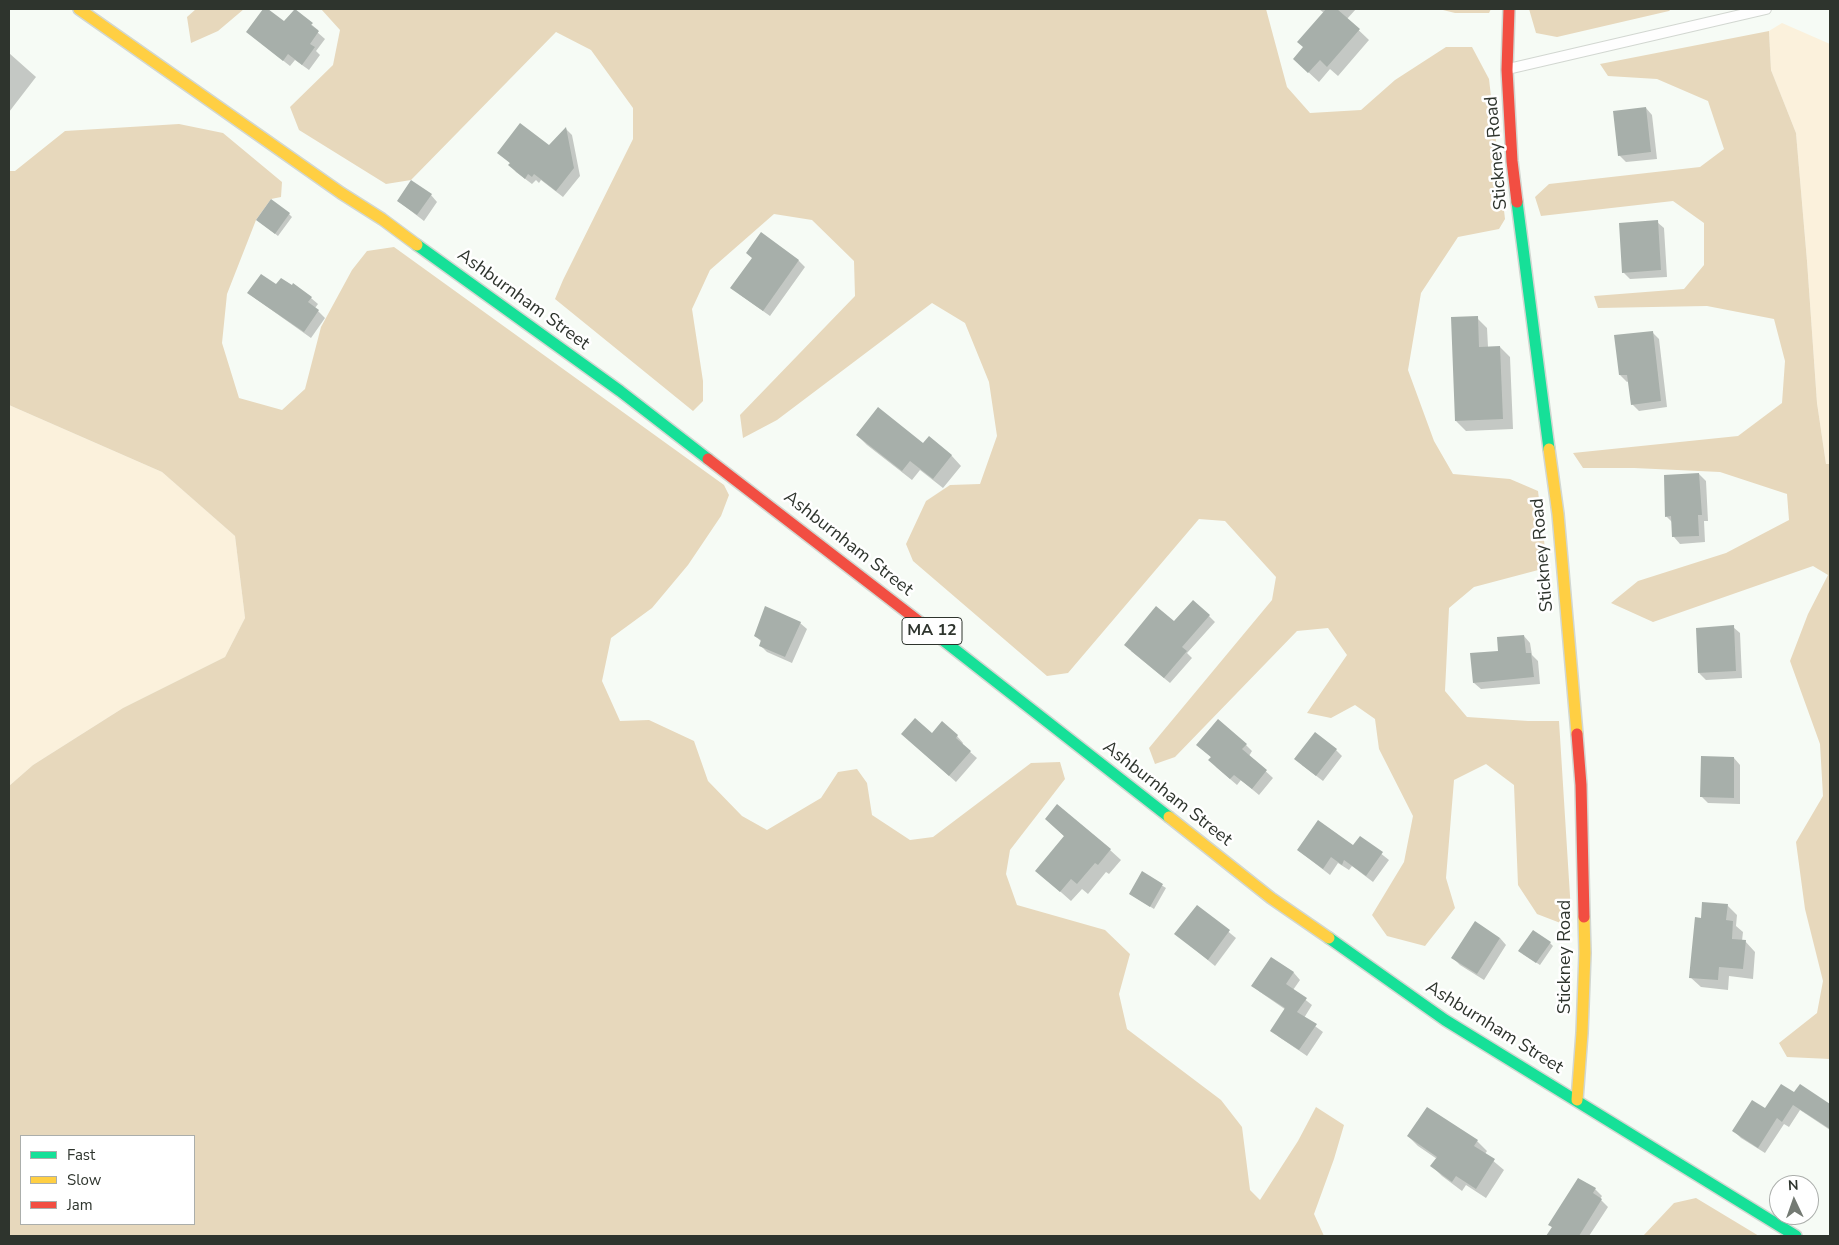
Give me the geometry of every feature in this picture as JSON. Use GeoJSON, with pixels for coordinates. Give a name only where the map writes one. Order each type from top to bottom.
{"type":"FeatureCollection","features":[{"type":"Feature","properties":{"kind":"main road","name":"Ashburnham Street"},"geometry":{"type":"LineString","coordinates":[[79,9],[341,193],[382,219],[620,391],[971,662],[1271,898],[1445,1020],[1796,1236]]}},
{"type":"Feature","properties":{"kind":"main road","name":"Stickney Road"},"geometry":{"type":"LineString","coordinates":[[1509,9],[1507,70],[1512,161],[1558,514],[1581,785],[1585,953],[1577,1100]]}},
{"type":"Feature","properties":{"kind":"lane"},"geometry":{"type":"LineString","coordinates":[[1507,70],[1766,9]]}},
{"type":"Feature","properties":{"kind":"shaded area"},"geometry":{"type":"Polygon","coordinates":[[[196,9],[244,9],[218,31],[191,43],[187,17],[196,9]]]}},
{"type":"Feature","properties":{"kind":"shaded area"},"geometry":{"type":"Polygon","coordinates":[[[321,9],[1266,9],[1287,87],[1310,113],[1361,110],[1395,80],[1446,47],[1472,47],[1489,79],[1505,219],[1499,229],[1458,237],[1421,293],[1408,370],[1434,441],[1453,474],[1510,479],[1538,491],[1546,557],[1542,569],[1474,587],[1449,608],[1445,691],[1467,717],[1559,721],[1571,912],[1563,924],[1537,914],[1518,885],[1514,785],[1486,764],[1454,780],[1446,878],[1455,908],[1425,946],[1387,936],[1372,915],[1404,862],[1413,816],[1379,749],[1375,719],[1355,705],[1331,718],[1307,713],[1347,655],[1328,628],[1297,631],[1175,757],[1155,764],[1149,748],[1272,600],[1276,577],[1225,521],[1199,519],[1068,673],[1047,676],[913,561],[906,544],[926,501],[950,485],[980,484],[997,436],[989,382],[965,323],[932,303],[777,420],[743,438],[740,415],[855,296],[854,261],[812,220],[774,214],[710,270],[692,309],[703,381],[703,401],[693,411],[555,299],[633,139],[633,108],[591,50],[556,32],[411,180],[386,184],[299,130],[290,107],[333,65],[340,30],[321,9]]]}},
{"type":"Feature","properties":{"kind":"shaded area"},"geometry":{"type":"Polygon","coordinates":[[[1439,9],[1491,9],[1489,13],[1455,13],[1439,9]]]}},
{"type":"Feature","properties":{"kind":"shaded area"},"geometry":{"type":"Polygon","coordinates":[[[1529,9],[1671,9],[1557,37],[1536,33],[1529,9]]]}},
{"type":"Feature","properties":{"kind":"shaded area"},"geometry":{"type":"Polygon","coordinates":[[[1782,23],[1830,44],[1830,464],[1826,464],[1817,403],[1796,133],[1771,70],[1769,31],[1782,23]]]}},
{"type":"Feature","properties":{"kind":"shaded area"},"geometry":{"type":"Polygon","coordinates":[[[1769,31],[1771,70],[1796,133],[1817,403],[1826,464],[1830,464],[1830,1059],[1787,1057],[1779,1043],[1817,1013],[1823,981],[1805,909],[1796,842],[1823,796],[1820,744],[1790,661],[1808,614],[1828,575],[1813,566],[1653,622],[1611,603],[1638,581],[1726,553],[1789,520],[1787,494],[1720,472],[1583,468],[1573,453],[1738,436],[1782,403],[1785,361],[1774,319],[1707,306],[1598,308],[1594,296],[1684,289],[1704,265],[1704,223],[1673,201],[1541,216],[1535,197],[1549,184],[1700,167],[1724,149],[1708,101],[1657,79],[1608,76],[1600,64],[1769,31]]]}},
{"type":"Feature","properties":{"kind":"shaded area"},"geometry":{"type":"Polygon","coordinates":[[[179,124],[223,133],[282,182],[281,197],[271,199],[256,220],[227,294],[222,343],[239,398],[282,410],[305,389],[321,327],[352,270],[367,251],[394,247],[724,485],[729,495],[721,516],[688,565],[652,608],[611,638],[602,681],[620,721],[649,720],[694,741],[708,781],[742,816],[767,830],[821,798],[838,772],[857,769],[867,783],[872,815],[910,840],[933,837],[1031,763],[1060,762],[1065,779],[1010,850],[1006,874],[1017,905],[1105,930],[1130,954],[1119,994],[1127,1029],[1221,1100],[1242,1127],[1250,1190],[1260,1200],[1298,1141],[1316,1107],[1344,1125],[1314,1214],[1324,1236],[9,1236],[9,786],[33,765],[123,708],[225,657],[245,618],[235,536],[162,472],[9,405],[9,171],[15,171],[65,131],[179,124]]]}},
{"type":"Feature","properties":{"kind":"shaded area"},"geometry":{"type":"Polygon","coordinates":[[[9,405],[162,472],[235,536],[245,618],[225,657],[123,708],[33,765],[9,786],[9,405]]]}},
{"type":"Feature","properties":{"kind":"shaded area"},"geometry":{"type":"Polygon","coordinates":[[[1696,1198],[1759,1236],[1643,1236],[1674,1203],[1696,1198]]]}},
{"type":"Feature","properties":{"kind":"building"},"geometry":{"type":"Polygon","coordinates":[[[263,9],[268,9],[284,21],[295,9],[313,23],[311,25],[319,31],[310,44],[315,47],[302,65],[288,54],[283,61],[246,32],[263,9]]]}},
{"type":"Feature","properties":{"kind":"building"},"geometry":{"type":"Polygon","coordinates":[[[1326,9],[1337,9],[1360,29],[1327,67],[1320,60],[1308,73],[1293,59],[1303,47],[1297,42],[1326,9]]]}},
{"type":"Feature","properties":{"kind":"building"},"geometry":{"type":"Polygon","coordinates":[[[1646,107],[1651,152],[1618,156],[1613,111],[1646,107]]]}},
{"type":"Feature","properties":{"kind":"building"},"geometry":{"type":"Polygon","coordinates":[[[520,123],[549,145],[566,127],[574,168],[556,191],[534,174],[532,177],[528,174],[525,179],[508,165],[510,163],[497,153],[520,123]]]}},
{"type":"Feature","properties":{"kind":"building"},"geometry":{"type":"Polygon","coordinates":[[[411,180],[432,194],[417,215],[397,201],[411,180]]]}},
{"type":"Feature","properties":{"kind":"building"},"geometry":{"type":"Polygon","coordinates":[[[271,199],[290,213],[275,234],[256,220],[271,199]]]}},
{"type":"Feature","properties":{"kind":"building"},"geometry":{"type":"Polygon","coordinates":[[[1658,220],[1661,270],[1622,273],[1619,223],[1658,220]]]}},
{"type":"Feature","properties":{"kind":"building"},"geometry":{"type":"Polygon","coordinates":[[[761,232],[799,260],[763,311],[730,288],[752,258],[746,253],[761,232]]]}},
{"type":"Feature","properties":{"kind":"building"},"geometry":{"type":"Polygon","coordinates":[[[261,274],[276,284],[281,278],[292,285],[293,283],[312,297],[308,302],[319,310],[304,332],[247,293],[261,274]]]}},
{"type":"Feature","properties":{"kind":"building"},"geometry":{"type":"Polygon","coordinates":[[[1478,316],[1479,347],[1500,346],[1503,419],[1455,421],[1451,317],[1478,316]]]}},
{"type":"Feature","properties":{"kind":"building"},"geometry":{"type":"Polygon","coordinates":[[[1653,331],[1661,401],[1631,405],[1627,375],[1619,375],[1614,335],[1653,331]]]}},
{"type":"Feature","properties":{"kind":"building"},"geometry":{"type":"Polygon","coordinates":[[[878,407],[923,443],[929,436],[952,455],[933,479],[910,461],[902,471],[856,435],[878,407]]]}},
{"type":"Feature","properties":{"kind":"building"},"geometry":{"type":"Polygon","coordinates":[[[1699,473],[1702,515],[1698,515],[1699,536],[1672,537],[1671,516],[1665,517],[1664,475],[1699,473]]]}},
{"type":"Feature","properties":{"kind":"building"},"geometry":{"type":"Polygon","coordinates":[[[1193,600],[1210,615],[1182,647],[1187,651],[1164,678],[1124,645],[1156,606],[1174,621],[1193,600]]]}},
{"type":"Feature","properties":{"kind":"building"},"geometry":{"type":"Polygon","coordinates":[[[765,606],[801,622],[785,657],[759,646],[761,640],[754,636],[765,606]]]}},
{"type":"Feature","properties":{"kind":"building"},"geometry":{"type":"Polygon","coordinates":[[[1734,625],[1736,671],[1698,673],[1696,628],[1734,625]]]}},
{"type":"Feature","properties":{"kind":"building"},"geometry":{"type":"Polygon","coordinates":[[[1524,635],[1526,653],[1531,653],[1534,677],[1473,683],[1470,653],[1498,651],[1497,637],[1524,635]]]}},
{"type":"Feature","properties":{"kind":"building"},"geometry":{"type":"Polygon","coordinates":[[[915,718],[932,733],[942,721],[958,735],[956,738],[971,751],[949,776],[901,734],[915,718]]]}},
{"type":"Feature","properties":{"kind":"building"},"geometry":{"type":"Polygon","coordinates":[[[1218,719],[1247,744],[1242,749],[1267,770],[1252,789],[1234,775],[1230,779],[1208,760],[1211,757],[1196,745],[1218,719]]]}},
{"type":"Feature","properties":{"kind":"building"},"geometry":{"type":"Polygon","coordinates":[[[1315,732],[1337,749],[1316,776],[1294,759],[1315,732]]]}},
{"type":"Feature","properties":{"kind":"building"},"geometry":{"type":"Polygon","coordinates":[[[1701,756],[1734,757],[1734,798],[1700,797],[1701,756]]]}},
{"type":"Feature","properties":{"kind":"building"},"geometry":{"type":"Polygon","coordinates":[[[1057,804],[1111,849],[1098,865],[1095,863],[1077,884],[1071,879],[1060,892],[1035,871],[1064,836],[1045,819],[1057,804]]]}},
{"type":"Feature","properties":{"kind":"building"},"geometry":{"type":"Polygon","coordinates":[[[1318,820],[1353,845],[1360,836],[1383,852],[1366,876],[1344,860],[1342,865],[1331,857],[1323,869],[1297,850],[1318,820]]]}},
{"type":"Feature","properties":{"kind":"building"},"geometry":{"type":"Polygon","coordinates":[[[1142,871],[1163,884],[1150,907],[1129,894],[1142,871]]]}},
{"type":"Feature","properties":{"kind":"building"},"geometry":{"type":"Polygon","coordinates":[[[1702,902],[1728,904],[1726,920],[1733,921],[1732,939],[1746,940],[1743,969],[1719,967],[1718,980],[1689,978],[1695,917],[1701,918],[1702,902]]]}},
{"type":"Feature","properties":{"kind":"building"},"geometry":{"type":"Polygon","coordinates":[[[1197,905],[1230,930],[1208,960],[1174,934],[1197,905]]]}},
{"type":"Feature","properties":{"kind":"building"},"geometry":{"type":"Polygon","coordinates":[[[1475,921],[1500,938],[1477,974],[1451,958],[1475,921]]]}},
{"type":"Feature","properties":{"kind":"building"},"geometry":{"type":"Polygon","coordinates":[[[1533,930],[1551,942],[1536,963],[1518,951],[1533,930]]]}},
{"type":"Feature","properties":{"kind":"building"},"geometry":{"type":"Polygon","coordinates":[[[1271,957],[1294,972],[1286,984],[1307,998],[1297,1012],[1317,1024],[1299,1050],[1270,1031],[1285,1008],[1251,986],[1271,957]]]}},
{"type":"Feature","properties":{"kind":"building"},"geometry":{"type":"Polygon","coordinates":[[[1781,1084],[1794,1092],[1800,1084],[1830,1104],[1830,1129],[1793,1105],[1782,1122],[1777,1118],[1758,1148],[1732,1131],[1752,1100],[1765,1108],[1781,1084]]]}},
{"type":"Feature","properties":{"kind":"building"},"geometry":{"type":"Polygon","coordinates":[[[1427,1107],[1478,1140],[1474,1146],[1495,1159],[1476,1189],[1456,1176],[1452,1182],[1430,1166],[1437,1157],[1407,1136],[1427,1107]]]}},
{"type":"Feature","properties":{"kind":"building"},"geometry":{"type":"Polygon","coordinates":[[[1578,1178],[1596,1188],[1593,1193],[1602,1199],[1579,1236],[1546,1236],[1552,1227],[1548,1225],[1578,1178]]]}},
{"type":"Feature","properties":{"kind":"traffic: fast"},"geometry":{"type":"LineString","coordinates":[[1517,202],[1549,449]]}},
{"type":"Feature","properties":{"kind":"traffic: fast"},"geometry":{"type":"LineString","coordinates":[[417,245],[620,391],[708,459]]}},
{"type":"Feature","properties":{"kind":"traffic: fast"},"geometry":{"type":"LineString","coordinates":[[930,630],[1169,817]]}},
{"type":"Feature","properties":{"kind":"traffic: fast"},"geometry":{"type":"LineString","coordinates":[[1329,938],[1445,1020],[1796,1236]]}},
{"type":"Feature","properties":{"kind":"traffic: slow"},"geometry":{"type":"LineString","coordinates":[[79,9],[417,245]]}},
{"type":"Feature","properties":{"kind":"traffic: slow"},"geometry":{"type":"LineString","coordinates":[[1549,449],[1558,514],[1577,734]]}},
{"type":"Feature","properties":{"kind":"traffic: slow"},"geometry":{"type":"LineString","coordinates":[[1169,817],[1271,898],[1329,938]]}},
{"type":"Feature","properties":{"kind":"traffic: slow"},"geometry":{"type":"LineString","coordinates":[[1577,1100],[1582,1033],[1585,953],[1584,917]]}},
{"type":"Feature","properties":{"kind":"traffic: jam"},"geometry":{"type":"LineString","coordinates":[[1509,9],[1507,70],[1512,161],[1517,202]]}},
{"type":"Feature","properties":{"kind":"traffic: jam"},"geometry":{"type":"LineString","coordinates":[[708,459],[930,630]]}},
{"type":"Feature","properties":{"kind":"traffic: jam"},"geometry":{"type":"LineString","coordinates":[[1577,734],[1581,785],[1584,917]]}}]}
